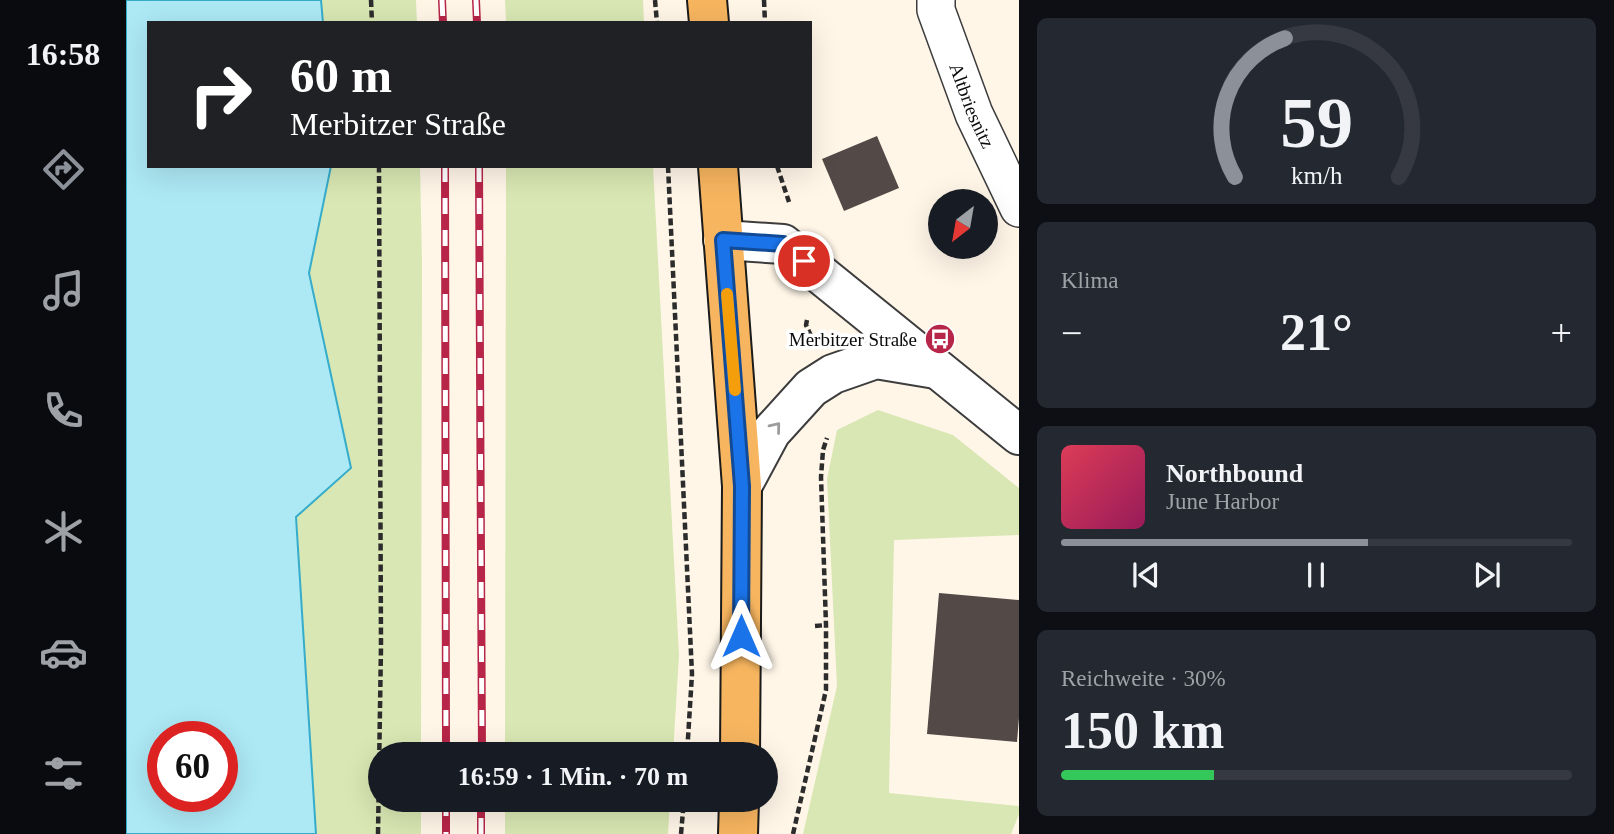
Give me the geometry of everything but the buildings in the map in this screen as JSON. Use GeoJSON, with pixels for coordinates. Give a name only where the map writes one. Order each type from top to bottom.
{"type":"FeatureCollection","features":[{"type":"Feature","properties":{"kind":"main road"},"geometry":{"type":"LineString","coordinates":[[707,0],[709,21]]}},
{"type":"Feature","properties":{"kind":"main road"},"geometry":{"type":"LineString","coordinates":[[718,168],[742,486],[740,742]]}},
{"type":"Feature","properties":{"kind":"main road"},"geometry":{"type":"LineString","coordinates":[[738,834],[739,812]]}},
{"type":"Feature","properties":{"kind":"street","name":"Altbriesnitz"},"geometry":{"type":"LineString","coordinates":[[936,0],[936,10],[974,114],[1019,208]]}},
{"type":"Feature","properties":{"kind":"street"},"geometry":{"type":"LineString","coordinates":[[723,240],[783,244],[1019,435]]}},
{"type":"Feature","properties":{"kind":"street"},"geometry":{"type":"LineString","coordinates":[[742,486],[771,432],[811,388],[833,374],[876,359],[939,370]]}},
{"type":"Feature","properties":{"kind":"path"},"geometry":{"type":"LineString","coordinates":[[371,0],[372,21]]}},
{"type":"Feature","properties":{"kind":"path"},"geometry":{"type":"LineString","coordinates":[[655,0],[657,21]]}},
{"type":"Feature","properties":{"kind":"path"},"geometry":{"type":"LineString","coordinates":[[764,0],[765,21]]}},
{"type":"Feature","properties":{"kind":"path"},"geometry":{"type":"LineString","coordinates":[[377,834],[382,646],[379,168]]}},
{"type":"Feature","properties":{"kind":"path"},"geometry":{"type":"LineString","coordinates":[[668,168],[692,674],[688,742]]}},
{"type":"Feature","properties":{"kind":"path"},"geometry":{"type":"LineString","coordinates":[[793,834],[826,690],[822,497],[823,450],[831,425]]}},
{"type":"Feature","properties":{"kind":"path"},"geometry":{"type":"LineString","coordinates":[[815,505],[822,497]]}},
{"type":"Feature","properties":{"kind":"path"},"geometry":{"type":"LineString","coordinates":[[815,626],[826,625]]}},
{"type":"Feature","properties":{"kind":"path"},"geometry":{"type":"LineString","coordinates":[[681,834],[683,812]]}},
{"type":"Feature","properties":{"kind":"green space"},"geometry":{"type":"Polygon","coordinates":[[[321,0],[416,0],[417,21],[323,21],[321,0]]]}},
{"type":"Feature","properties":{"kind":"green space"},"geometry":{"type":"Polygon","coordinates":[[[505,0],[643,0],[644,21],[506,21],[505,0]]]}},
{"type":"Feature","properties":{"kind":"green space"},"geometry":{"type":"Polygon","coordinates":[[[331,168],[420,168],[421,742],[368,742],[368,812],[421,812],[421,834],[316,834],[296,517],[351,468],[309,273],[331,168]]]}},
{"type":"Feature","properties":{"kind":"green space"},"geometry":{"type":"Polygon","coordinates":[[[506,168],[653,168],[679,655],[674,742],[505,742],[506,168]]]}},
{"type":"Feature","properties":{"kind":"green space"},"geometry":{"type":"Polygon","coordinates":[[[878,410],[953,435],[1019,488],[1019,535],[894,540],[889,793],[1019,806],[1019,814],[1011,834],[803,834],[837,686],[827,479],[837,430],[878,410]]]}},
{"type":"Feature","properties":{"kind":"green space"},"geometry":{"type":"Polygon","coordinates":[[[505,812],[669,812],[668,834],[505,834],[505,812]]]}},
{"type":"Feature","properties":{"kind":"water"},"geometry":{"type":"Polygon","coordinates":[[[126,0],[321,0],[323,21],[147,21],[147,168],[331,168],[309,273],[351,468],[296,517],[316,834],[126,834],[126,0]]]}},
{"type":"Feature","properties":{"kind":"railway"},"geometry":{"type":"LineString","coordinates":[[442,0],[443,21]]}},
{"type":"Feature","properties":{"kind":"railway"},"geometry":{"type":"LineString","coordinates":[[476,0],[477,21]]}},
{"type":"Feature","properties":{"kind":"railway"},"geometry":{"type":"LineString","coordinates":[[445,168],[446,742]]}},
{"type":"Feature","properties":{"kind":"railway"},"geometry":{"type":"LineString","coordinates":[[479,168],[482,742]]}},
{"type":"Feature","properties":{"kind":"railway"},"geometry":{"type":"LineString","coordinates":[[446,812],[446,834]]}},
{"type":"Feature","properties":{"kind":"railway"},"geometry":{"type":"LineString","coordinates":[[481,812],[481,834]]}},
{"type":"Feature","properties":{"kind":"slow traffic"},"geometry":{"type":"LineString","coordinates":[[727,294],[735,390]]}},
{"type":"Feature","properties":{"kind":"place","name":"Merbitzer Straße"},"geometry":{"type":"Point","coordinates":[940,339]}},
{"type":"Feature","properties":{"kind":"route"},"geometry":{"type":"LineString","coordinates":[[741,636],[742,486],[723,240],[783,244],[804,261]]}}]}
